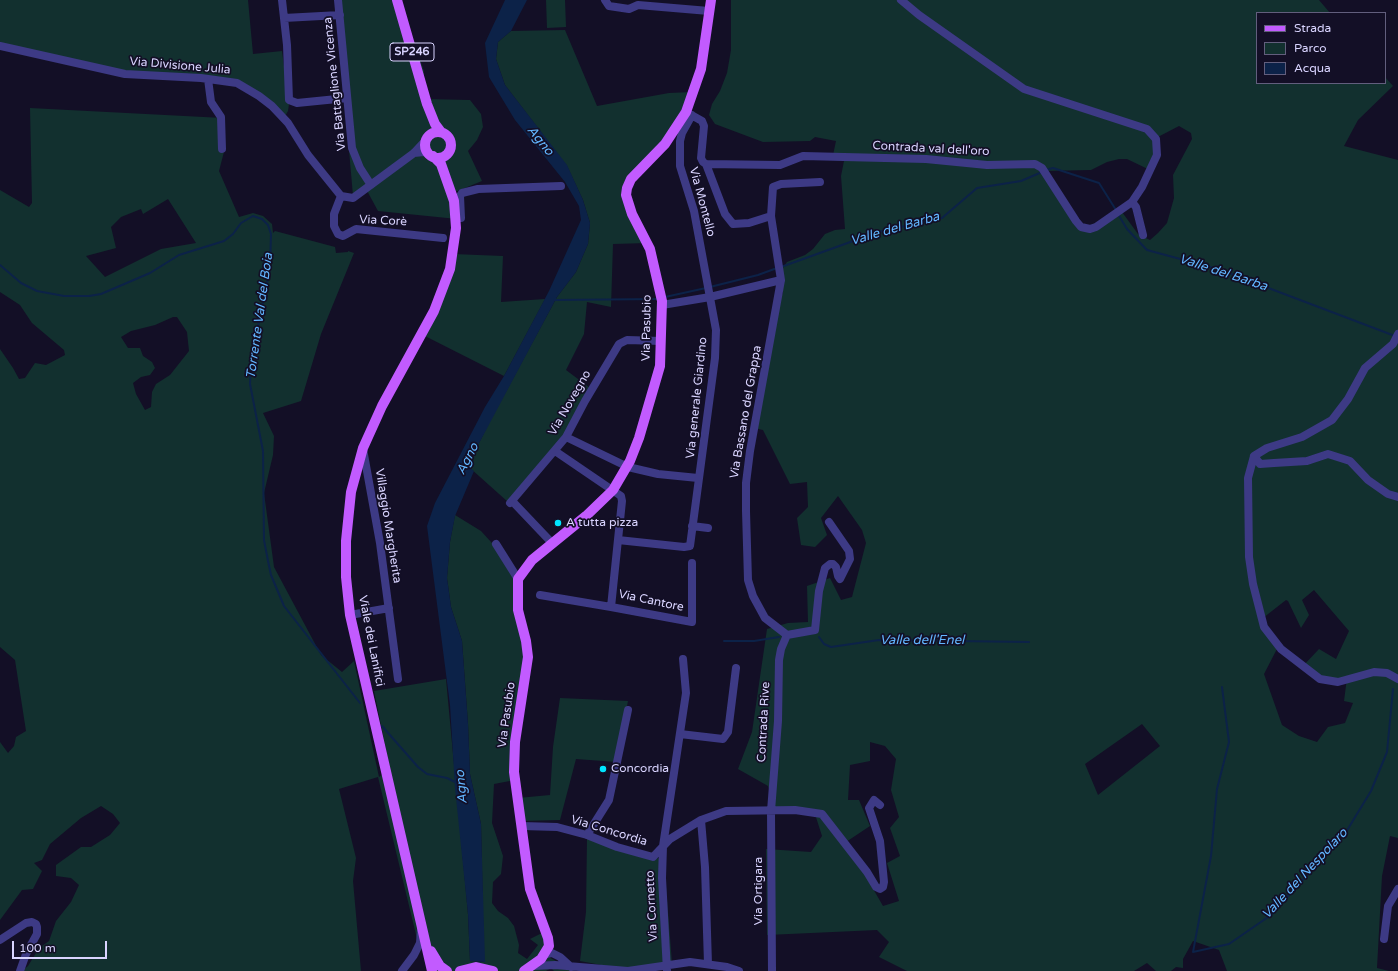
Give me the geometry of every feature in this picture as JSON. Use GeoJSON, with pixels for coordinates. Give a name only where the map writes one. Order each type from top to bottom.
{"type":"FeatureCollection","features":[{"type":"Feature","properties":{"kind":"main road","name":"Viale dei Lanifici"},"geometry":{"type":"LineString","coordinates":[[397,0],[427,104],[435,124],[441,132],[448,136],[451,142],[446,160],[456,218],[452,257],[444,290],[382,406],[363,448],[351,492],[348,516],[346,577],[350,614],[421,922],[426,951],[432,971]]}},
{"type":"Feature","properties":{"kind":"main road","name":"Via Pasubio"},"geometry":{"type":"LineString","coordinates":[[546,954],[549,946],[548,938],[530,889],[514,772],[515,742],[528,657],[526,641],[518,610],[518,579],[532,560],[613,490],[628,467],[639,438],[660,366],[662,299],[650,249],[628,201],[627,188],[632,179],[665,144],[689,113],[701,69],[711,0]]}},
{"type":"Feature","properties":{"kind":"main road","name":"Viale dei Lanifici"},"geometry":{"type":"LineString","coordinates":[[427,104],[431,129],[426,149],[441,164],[451,190]]}},
{"type":"Feature","properties":{"kind":"main road"},"geometry":{"type":"LineString","coordinates":[[428,137],[441,132]]}},
{"type":"Feature","properties":{"kind":"main road"},"geometry":{"type":"LineString","coordinates":[[432,156],[441,157],[448,153]]}},
{"type":"Feature","properties":{"kind":"main road","name":"Viale dei Lanifici"},"geometry":{"type":"LineString","coordinates":[[421,922],[433,956],[440,966],[447,971]]}},
{"type":"Feature","properties":{"kind":"main road"},"geometry":{"type":"LineString","coordinates":[[527,968],[546,954]]}},
{"type":"Feature","properties":{"kind":"main road"},"geometry":{"type":"LineString","coordinates":[[463,970],[476,967],[493,971]]}},
{"type":"Feature","properties":{"kind":"street"},"geometry":{"type":"LineString","coordinates":[[282,0],[289,100],[297,103],[347,98]]}},
{"type":"Feature","properties":{"kind":"street","name":"Via Battaglione Vicenza"},"geometry":{"type":"LineString","coordinates":[[338,0],[352,148],[360,168],[371,185]]}},
{"type":"Feature","properties":{"kind":"street","name":"Contrada val dell'oro"},"geometry":{"type":"LineString","coordinates":[[706,164],[780,165],[804,156],[912,158],[987,165],[1035,164],[1044,171],[1065,206],[1081,227],[1090,229],[1096,227],[1132,202],[1140,191],[1155,159],[1157,149],[1156,139],[1147,129],[1024,89],[919,15],[901,0]]}},
{"type":"Feature","properties":{"kind":"street"},"geometry":{"type":"LineString","coordinates":[[607,3],[629,9],[638,5],[710,11]]}},
{"type":"Feature","properties":{"kind":"street"},"geometry":{"type":"LineString","coordinates":[[284,18],[340,15]]}},
{"type":"Feature","properties":{"kind":"street","name":"Via Divisione Julia"},"geometry":{"type":"LineString","coordinates":[[0,46],[125,74],[208,79],[237,83],[259,96],[272,106],[288,123],[308,155],[341,196]]}},
{"type":"Feature","properties":{"kind":"street"},"geometry":{"type":"LineString","coordinates":[[208,79],[210,102],[220,117],[222,149]]}},
{"type":"Feature","properties":{"kind":"street"},"geometry":{"type":"LineString","coordinates":[[689,113],[702,121],[704,126],[701,158],[706,164],[725,214],[732,224],[749,223],[771,216]]}},
{"type":"Feature","properties":{"kind":"street","name":"Via Montello"},"geometry":{"type":"LineString","coordinates":[[689,113],[680,141],[680,166],[694,210],[710,295]]}},
{"type":"Feature","properties":{"kind":"street"},"geometry":{"type":"LineString","coordinates":[[341,196],[353,198],[414,153],[428,137]]}},
{"type":"Feature","properties":{"kind":"street"},"geometry":{"type":"LineString","coordinates":[[414,153],[424,152],[432,156]]}},
{"type":"Feature","properties":{"kind":"street","name":"Via Bassano del Grappa"},"geometry":{"type":"LineString","coordinates":[[787,635],[765,618],[753,596],[748,580],[746,483],[750,450],[781,280],[771,216],[773,187],[781,184],[820,182]]}},
{"type":"Feature","properties":{"kind":"street"},"geometry":{"type":"LineString","coordinates":[[456,218],[461,218],[460,196],[462,193],[478,189],[561,186]]}},
{"type":"Feature","properties":{"kind":"street","name":"Via Corè"},"geometry":{"type":"LineString","coordinates":[[341,196],[334,214],[334,226],[338,234],[344,236],[356,229],[443,238]]}},
{"type":"Feature","properties":{"kind":"street"},"geometry":{"type":"LineString","coordinates":[[1132,202],[1136,207],[1143,235]]}},
{"type":"Feature","properties":{"kind":"street"},"geometry":{"type":"LineString","coordinates":[[662,299],[710,295],[781,280]]}},
{"type":"Feature","properties":{"kind":"street","name":"Via generale Giardino"},"geometry":{"type":"LineString","coordinates":[[698,478],[701,469],[715,358],[716,330],[710,295]]}},
{"type":"Feature","properties":{"kind":"street"},"geometry":{"type":"LineString","coordinates":[[1398,334],[1393,344],[1365,368],[1348,399],[1332,420],[1302,437],[1267,448],[1254,456],[1248,478],[1249,557],[1253,584],[1264,627],[1281,649],[1320,679],[1338,682],[1374,672],[1387,673],[1398,679]]}},
{"type":"Feature","properties":{"kind":"street","name":"Via Novegno"},"geometry":{"type":"LineString","coordinates":[[552,543],[512,503],[566,437],[585,401],[619,344],[627,340],[661,341]]}},
{"type":"Feature","properties":{"kind":"street"},"geometry":{"type":"LineString","coordinates":[[566,437],[628,467],[658,474],[698,478],[690,546],[684,547],[618,540]]}},
{"type":"Feature","properties":{"kind":"street","name":"Villaggio Margherita"},"geometry":{"type":"LineString","coordinates":[[363,448],[380,543],[398,679]]}},
{"type":"Feature","properties":{"kind":"street"},"geometry":{"type":"LineString","coordinates":[[555,450],[613,490]]}},
{"type":"Feature","properties":{"kind":"street"},"geometry":{"type":"LineString","coordinates":[[1254,456],[1260,464],[1274,464],[1307,461],[1328,454],[1350,461],[1368,480],[1388,494],[1398,496]]}},
{"type":"Feature","properties":{"kind":"street","name":"Via Cantore"},"geometry":{"type":"LineString","coordinates":[[613,490],[621,496],[622,501],[611,607],[692,622],[692,563]]}},
{"type":"Feature","properties":{"kind":"street"},"geometry":{"type":"LineString","coordinates":[[787,635],[815,630],[819,591],[825,568],[830,564],[833,564],[836,567],[840,579],[850,559],[849,551],[829,522]]}},
{"type":"Feature","properties":{"kind":"street"},"geometry":{"type":"LineString","coordinates":[[692,526],[708,528]]}},
{"type":"Feature","properties":{"kind":"street"},"geometry":{"type":"LineString","coordinates":[[496,544],[518,579]]}},
{"type":"Feature","properties":{"kind":"street"},"geometry":{"type":"LineString","coordinates":[[540,595],[611,607]]}},
{"type":"Feature","properties":{"kind":"street"},"geometry":{"type":"LineString","coordinates":[[350,614],[389,608]]}},
{"type":"Feature","properties":{"kind":"street","name":"Contrada Rive"},"geometry":{"type":"LineString","coordinates":[[771,811],[778,721],[780,649],[787,635]]}},
{"type":"Feature","properties":{"kind":"street","name":"Via Cornetto"},"geometry":{"type":"LineString","coordinates":[[667,968],[662,878],[663,846],[686,693],[682,660]]}},
{"type":"Feature","properties":{"kind":"street"},"geometry":{"type":"LineString","coordinates":[[680,734],[723,739],[728,732],[736,668]]}},
{"type":"Feature","properties":{"kind":"street"},"geometry":{"type":"LineString","coordinates":[[587,835],[609,800],[628,710]]}},
{"type":"Feature","properties":{"kind":"street","name":"Via Concordia"},"geometry":{"type":"LineString","coordinates":[[522,826],[557,827],[587,835],[617,847],[653,857],[670,839],[701,820],[726,811],[795,810],[822,814],[876,887],[880,889],[883,887],[884,882],[880,841],[869,808],[876,800]]}},
{"type":"Feature","properties":{"kind":"street","name":"Via Ortigara"},"geometry":{"type":"LineString","coordinates":[[771,811],[772,971]]}},
{"type":"Feature","properties":{"kind":"street"},"geometry":{"type":"LineString","coordinates":[[701,820],[705,867],[708,964]]}},
{"type":"Feature","properties":{"kind":"street"},"geometry":{"type":"LineString","coordinates":[[1384,939],[1388,906],[1398,889]]}},
{"type":"Feature","properties":{"kind":"street"},"geometry":{"type":"LineString","coordinates":[[0,940],[26,923],[32,922],[36,924],[37,934],[26,954],[20,971]]}},
{"type":"Feature","properties":{"kind":"street"},"geometry":{"type":"LineString","coordinates":[[402,971],[414,955],[420,943],[421,922]]}},
{"type":"Feature","properties":{"kind":"street"},"geometry":{"type":"LineString","coordinates":[[548,938],[560,957],[571,967]]}},
{"type":"Feature","properties":{"kind":"street"},"geometry":{"type":"LineString","coordinates":[[414,955],[426,951]]}},
{"type":"Feature","properties":{"kind":"street"},"geometry":{"type":"LineString","coordinates":[[546,954],[552,953],[560,957]]}},
{"type":"Feature","properties":{"kind":"street"},"geometry":{"type":"LineString","coordinates":[[527,968],[571,967],[628,971],[667,968],[690,962],[708,964],[739,971]]}},
{"type":"Feature","properties":{"kind":"green space"},"geometry":{"type":"Polygon","coordinates":[[[0,0],[248,0],[253,54],[282,51],[289,104],[288,111],[284,118],[243,85],[129,74],[0,45],[0,0]]]}},
{"type":"Feature","properties":{"kind":"green space"},"geometry":{"type":"Polygon","coordinates":[[[336,0],[399,0],[424,71],[424,99],[470,100],[481,114],[483,127],[477,140],[468,151],[482,181],[455,192],[457,219],[378,211],[365,187],[353,196],[336,0]]]}},
{"type":"Feature","properties":{"kind":"green space"},"geometry":{"type":"Polygon","coordinates":[[[546,0],[565,0],[566,27],[547,28],[546,0]]]}},
{"type":"Feature","properties":{"kind":"green space"},"geometry":{"type":"Polygon","coordinates":[[[731,0],[1319,0],[1329,12],[1256,12],[1256,84],[1386,84],[1386,78],[1393,86],[1358,120],[1344,146],[1398,160],[1398,838],[1390,836],[1382,876],[1377,968],[1389,971],[1227,971],[1219,950],[1193,941],[1183,959],[1183,968],[1176,967],[1171,971],[1156,971],[1147,963],[1134,971],[907,971],[879,957],[889,942],[877,930],[767,935],[766,849],[811,852],[822,836],[814,811],[775,807],[768,786],[738,769],[752,732],[767,629],[788,623],[808,622],[807,586],[830,578],[841,600],[852,597],[866,543],[862,530],[838,496],[821,518],[827,535],[815,547],[801,545],[797,518],[808,507],[807,482],[790,484],[763,430],[754,428],[777,303],[783,293],[781,283],[782,269],[787,262],[805,255],[813,249],[825,234],[835,230],[845,229],[841,176],[844,161],[832,160],[836,141],[815,137],[810,141],[763,142],[715,124],[709,115],[712,104],[720,91],[727,73],[731,50],[731,0]],[[1179,126],[1156,138],[1152,171],[1127,159],[1119,159],[1107,162],[1091,170],[1045,171],[1081,229],[1122,212],[1138,234],[1150,240],[1158,233],[1167,223],[1174,198],[1173,175],[1192,139],[1191,133],[1179,126]],[[1314,590],[1302,600],[1309,615],[1301,628],[1288,601],[1286,600],[1263,618],[1279,645],[1264,674],[1282,725],[1299,736],[1317,742],[1328,727],[1345,723],[1353,703],[1344,701],[1347,678],[1330,681],[1303,666],[1319,649],[1336,659],[1349,631],[1314,590]],[[1142,724],[1085,764],[1098,795],[1160,746],[1142,724]],[[870,742],[870,761],[850,765],[848,800],[859,800],[870,826],[846,842],[883,906],[899,901],[887,863],[900,856],[890,828],[899,817],[891,790],[896,759],[885,746],[870,742]]]}},
{"type":"Feature","properties":{"kind":"green space"},"geometry":{"type":"Polygon","coordinates":[[[565,30],[597,106],[669,93],[693,92],[686,110],[627,189],[648,243],[613,244],[611,307],[587,302],[584,334],[566,370],[594,391],[577,420],[508,502],[470,468],[476,449],[490,421],[557,297],[576,272],[588,244],[590,223],[583,200],[567,166],[505,85],[496,59],[498,42],[511,31],[565,30]]]}},
{"type":"Feature","properties":{"kind":"green space"},"geometry":{"type":"Polygon","coordinates":[[[30,108],[223,118],[225,148],[219,171],[239,217],[253,213],[263,216],[272,224],[273,233],[275,231],[335,247],[336,253],[348,251],[354,253],[321,334],[301,401],[263,413],[274,436],[273,455],[264,493],[274,567],[321,655],[342,672],[354,661],[379,777],[390,769],[374,691],[446,679],[468,914],[470,961],[484,962],[481,824],[470,774],[462,641],[451,607],[447,578],[450,542],[455,515],[481,531],[522,576],[517,594],[528,656],[515,780],[494,784],[492,823],[503,856],[501,874],[493,882],[492,903],[514,926],[519,945],[518,953],[527,959],[538,945],[530,939],[546,931],[547,956],[572,970],[577,971],[554,971],[551,968],[546,971],[434,971],[433,966],[418,943],[378,777],[339,789],[356,858],[353,881],[361,971],[22,971],[28,966],[39,948],[49,941],[56,921],[71,902],[79,885],[71,878],[56,876],[56,865],[81,847],[91,847],[110,835],[120,823],[113,814],[101,806],[81,818],[50,844],[42,860],[34,863],[42,871],[33,889],[22,890],[0,920],[0,742],[8,753],[14,746],[16,737],[26,731],[15,660],[0,647],[0,349],[19,379],[25,378],[35,363],[46,365],[65,355],[64,350],[32,323],[20,305],[0,292],[0,190],[29,207],[32,203],[30,108]],[[168,199],[143,214],[141,209],[121,217],[111,227],[116,248],[86,256],[105,277],[161,249],[196,243],[168,199]],[[173,317],[155,325],[131,331],[121,337],[128,348],[140,348],[143,356],[152,362],[155,368],[150,375],[141,377],[133,383],[136,394],[145,410],[151,407],[152,392],[156,384],[170,375],[189,351],[187,332],[177,317],[173,317]]]}},
{"type":"Feature","properties":{"kind":"green space"},"geometry":{"type":"Polygon","coordinates":[[[453,254],[503,256],[501,302],[545,299],[504,376],[421,334],[453,254]]]}},
{"type":"Feature","properties":{"kind":"green space"},"geometry":{"type":"Polygon","coordinates":[[[560,698],[628,701],[616,762],[576,759],[560,820],[522,821],[518,798],[550,795],[553,747],[560,698]]]}},
{"type":"Feature","properties":{"kind":"green space"},"geometry":{"type":"Polygon","coordinates":[[[587,838],[664,860],[672,963],[622,969],[580,961],[586,912],[587,838]]]}},
{"type":"Feature","properties":{"kind":"water","name":"Agno"},"geometry":{"type":"Polygon","coordinates":[[[505,0],[527,0],[511,31],[498,42],[496,59],[505,85],[567,165],[583,200],[590,223],[588,244],[576,272],[557,297],[476,449],[470,468],[474,471],[455,516],[450,542],[447,578],[451,607],[462,641],[470,774],[481,824],[485,962],[470,961],[468,914],[455,788],[450,705],[427,526],[435,503],[485,407],[504,376],[549,291],[581,220],[579,206],[565,182],[515,120],[489,77],[485,43],[505,0]]]}},
{"type":"Feature","properties":{"kind":"waterway","name":"Valle del Barba"},"geometry":{"type":"LineString","coordinates":[[1046,170],[1053,168],[1099,183],[1116,210]]}},
{"type":"Feature","properties":{"kind":"waterway","name":"Valle del Barba"},"geometry":{"type":"LineString","coordinates":[[781,267],[878,232],[942,218],[977,188],[1021,181],[1042,172]]}},
{"type":"Feature","properties":{"kind":"waterway","name":"Valle del Barba"},"geometry":{"type":"LineString","coordinates":[[1118,214],[1127,229],[1147,250],[1221,270],[1395,336]]}},
{"type":"Feature","properties":{"kind":"waterway","name":"Torrente Val del Boia"},"geometry":{"type":"LineString","coordinates":[[0,265],[21,283],[37,291],[64,296],[89,296],[101,294],[150,273],[179,255],[224,241],[233,234],[241,223],[253,216],[262,219],[268,225],[271,234],[270,268],[251,360],[250,384],[263,451],[264,540],[268,561],[271,575],[284,606],[360,703]]}},
{"type":"Feature","properties":{"kind":"waterway","name":"Valle del Barba"},"geometry":{"type":"LineString","coordinates":[[710,287],[758,275],[777,268]]}},
{"type":"Feature","properties":{"kind":"waterway","name":"Valle del Barba"},"geometry":{"type":"LineString","coordinates":[[665,297],[706,288]]}},
{"type":"Feature","properties":{"kind":"waterway","name":"Valle del Barba"},"geometry":{"type":"LineString","coordinates":[[554,300],[659,299]]}},
{"type":"Feature","properties":{"kind":"waterway","name":"Valle dell'Enel"},"geometry":{"type":"LineString","coordinates":[[724,641],[754,641],[779,637]]}},
{"type":"Feature","properties":{"kind":"waterway","name":"Valle dell'Enel"},"geometry":{"type":"LineString","coordinates":[[819,637],[824,644],[831,647],[879,640],[1029,642]]}},
{"type":"Feature","properties":{"kind":"waterway","name":"Valle del Nespolaro"},"geometry":{"type":"LineString","coordinates":[[1222,687],[1229,742],[1217,789],[1211,856],[1193,952],[1229,944],[1271,915],[1346,832],[1371,791],[1387,752],[1393,689]]}},
{"type":"Feature","properties":{"kind":"waterway","name":"Torrente Val del Boia"},"geometry":{"type":"LineString","coordinates":[[382,726],[418,767],[427,774],[447,778],[457,783]]}},
{"type":"Feature","properties":{"kind":"place","name":"A tutta pizza"},"geometry":{"type":"Point","coordinates":[558,523]}},
{"type":"Feature","properties":{"kind":"place","name":"Concordia"},"geometry":{"type":"Point","coordinates":[603,769]}}]}
